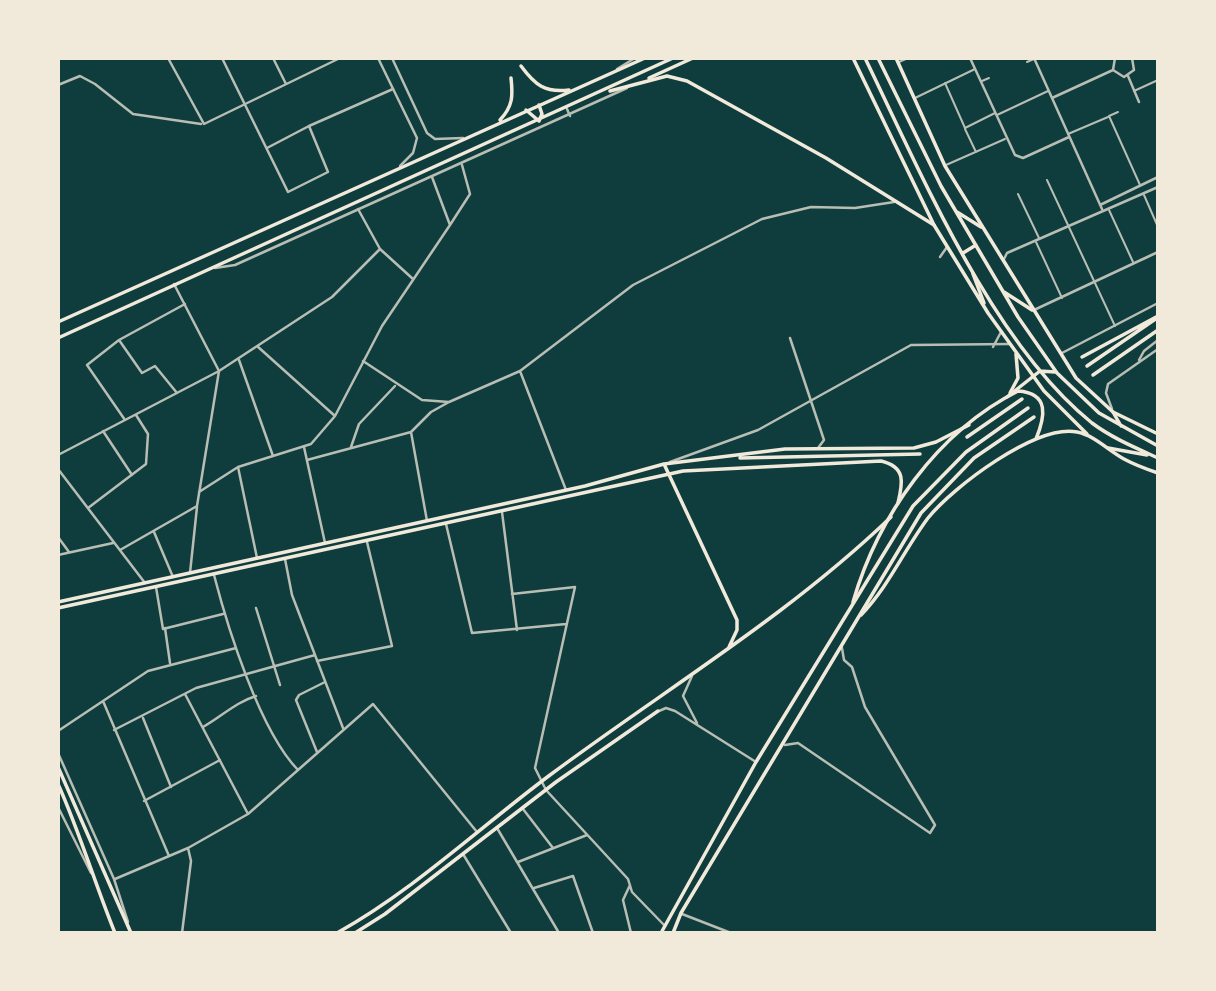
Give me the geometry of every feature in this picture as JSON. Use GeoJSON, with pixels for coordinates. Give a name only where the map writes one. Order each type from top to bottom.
{"type":"FeatureCollection","features":[{"type":"Feature","properties":{"kind":"main road"},"geometry":{"type":"LineString","coordinates":[[58,322],[645,58]]}},
{"type":"Feature","properties":{"kind":"main road"},"geometry":{"type":"LineString","coordinates":[[58,338],[567,109],[673,58]]}},
{"type":"Feature","properties":{"kind":"main road"},"geometry":{"type":"LineString","coordinates":[[604,92],[627,89],[693,58]]}},
{"type":"Feature","properties":{"kind":"main road"},"geometry":{"type":"LineString","coordinates":[[853,58],[934,225],[988,313],[1033,376],[1066,416],[1093,439]]}},
{"type":"Feature","properties":{"kind":"main road"},"geometry":{"type":"LineString","coordinates":[[865,58],[963,253],[1040,371],[1094,424],[1156,457]]}},
{"type":"Feature","properties":{"kind":"main road"},"geometry":{"type":"LineString","coordinates":[[878,58],[956,212],[1003,292],[1057,373],[1083,401],[1122,428],[1158,446]]}},
{"type":"Feature","properties":{"kind":"main road"},"geometry":{"type":"LineString","coordinates":[[897,60],[946,166],[1076,378],[1113,412],[1158,434]]}},
{"type":"Feature","properties":{"kind":"main road"},"geometry":{"type":"LineString","coordinates":[[521,66],[533,82],[547,91],[575,90]]}},
{"type":"Feature","properties":{"kind":"main road"},"geometry":{"type":"LineString","coordinates":[[649,78],[667,76],[687,81],[834,163],[934,225]]}},
{"type":"Feature","properties":{"kind":"main road"},"geometry":{"type":"LineString","coordinates":[[498,122],[509,110],[512,100],[510,78]]}},
{"type":"Feature","properties":{"kind":"main road"},"geometry":{"type":"LineString","coordinates":[[539,105],[542,114],[539,121]]}},
{"type":"Feature","properties":{"kind":"main road"},"geometry":{"type":"LineString","coordinates":[[526,110],[539,121]]}},
{"type":"Feature","properties":{"kind":"main road"},"geometry":{"type":"LineString","coordinates":[[956,212],[982,228]]}},
{"type":"Feature","properties":{"kind":"main road"},"geometry":{"type":"LineString","coordinates":[[963,253],[976,245]]}},
{"type":"Feature","properties":{"kind":"main road"},"geometry":{"type":"LineString","coordinates":[[967,259],[988,313]]}},
{"type":"Feature","properties":{"kind":"main road"},"geometry":{"type":"LineString","coordinates":[[1003,292],[1032,310]]}},
{"type":"Feature","properties":{"kind":"main road"},"geometry":{"type":"LineString","coordinates":[[1082,357],[1158,316]]}},
{"type":"Feature","properties":{"kind":"main road"},"geometry":{"type":"LineString","coordinates":[[1087,366],[1158,316]]}},
{"type":"Feature","properties":{"kind":"main road"},"geometry":{"type":"LineString","coordinates":[[1093,374],[1158,330]]}},
{"type":"Feature","properties":{"kind":"main road"},"geometry":{"type":"LineString","coordinates":[[1007,397],[1018,378],[1015,352]]}},
{"type":"Feature","properties":{"kind":"main road"},"geometry":{"type":"LineString","coordinates":[[850,612],[861,573],[898,503],[931,458],[1040,371],[1057,373]]}},
{"type":"Feature","properties":{"kind":"main road"},"geometry":{"type":"LineString","coordinates":[[1007,397],[1018,391],[1038,397],[1045,415],[1036,439]]}},
{"type":"Feature","properties":{"kind":"main road"},"geometry":{"type":"LineString","coordinates":[[967,437],[1022,399]]}},
{"type":"Feature","properties":{"kind":"main road"},"geometry":{"type":"LineString","coordinates":[[661,933],[756,762],[913,506],[967,452],[1028,408]]}},
{"type":"Feature","properties":{"kind":"main road"},"geometry":{"type":"LineString","coordinates":[[1113,412],[1122,428]]}},
{"type":"Feature","properties":{"kind":"main road"},"geometry":{"type":"LineString","coordinates":[[673,933],[681,913],[785,745],[909,531],[938,492],[974,458],[1034,417]]}},
{"type":"Feature","properties":{"kind":"main road"},"geometry":{"type":"LineString","coordinates":[[58,602],[566,490],[664,464],[785,449],[914,448],[936,442],[969,425]]}},
{"type":"Feature","properties":{"kind":"main road"},"geometry":{"type":"LineString","coordinates":[[857,619],[883,593],[912,543],[940,505],[985,470],[1036,439],[1066,431],[1080,432],[1158,473]]}},
{"type":"Feature","properties":{"kind":"main road"},"geometry":{"type":"LineString","coordinates":[[1108,448],[1156,457]]}},
{"type":"Feature","properties":{"kind":"main road"},"geometry":{"type":"LineString","coordinates":[[720,459],[920,454]]}},
{"type":"Feature","properties":{"kind":"main road"},"geometry":{"type":"LineString","coordinates":[[58,608],[669,475],[723,467],[881,461],[892,463],[903,481],[898,503]]}},
{"type":"Feature","properties":{"kind":"main road"},"geometry":{"type":"LineString","coordinates":[[664,464],[737,620],[737,630],[728,649]]}},
{"type":"Feature","properties":{"kind":"main road"},"geometry":{"type":"LineString","coordinates":[[337,933],[380,907],[541,782],[728,649],[853,553],[891,517]]}},
{"type":"Feature","properties":{"kind":"main road"},"geometry":{"type":"LineString","coordinates":[[355,933],[385,915],[546,790],[658,711]]}},
{"type":"Feature","properties":{"kind":"main road"},"geometry":{"type":"LineString","coordinates":[[58,767],[131,932]]}},
{"type":"Feature","properties":{"kind":"main road"},"geometry":{"type":"LineString","coordinates":[[58,784],[79,831],[91,873],[116,933]]}},
{"type":"Feature","properties":{"kind":"street"},"geometry":{"type":"LineString","coordinates":[[168,58],[201,124]]}},
{"type":"Feature","properties":{"kind":"street"},"geometry":{"type":"LineString","coordinates":[[222,58],[288,192],[328,172],[309,127]]}},
{"type":"Feature","properties":{"kind":"street"},"geometry":{"type":"LineString","coordinates":[[273,58],[286,84]]}},
{"type":"Feature","properties":{"kind":"street"},"geometry":{"type":"LineString","coordinates":[[58,85],[80,76],[95,83],[125,109],[142,118],[201,124],[340,58]]}},
{"type":"Feature","properties":{"kind":"street"},"geometry":{"type":"LineString","coordinates":[[378,58],[417,138],[413,153],[400,166]]}},
{"type":"Feature","properties":{"kind":"street"},"geometry":{"type":"LineString","coordinates":[[392,58],[427,133],[435,139],[463,138]]}},
{"type":"Feature","properties":{"kind":"street"},"geometry":{"type":"LineString","coordinates":[[601,79],[635,58]]}},
{"type":"Feature","properties":{"kind":"street"},"geometry":{"type":"LineString","coordinates":[[897,60],[908,58]]}},
{"type":"Feature","properties":{"kind":"street"},"geometry":{"type":"LineString","coordinates":[[970,58],[1014,155],[1023,158],[1118,112]]}},
{"type":"Feature","properties":{"kind":"street"},"geometry":{"type":"LineString","coordinates":[[1027,62],[1035,58],[1101,207],[1109,210],[1134,263]]}},
{"type":"Feature","properties":{"kind":"street"},"geometry":{"type":"LineString","coordinates":[[1113,70],[1115,58]]}},
{"type":"Feature","properties":{"kind":"street"},"geometry":{"type":"LineString","coordinates":[[1113,70],[1120,77],[1128,76],[1135,66],[1132,58]]}},
{"type":"Feature","properties":{"kind":"street"},"geometry":{"type":"LineString","coordinates":[[914,98],[975,69]]}},
{"type":"Feature","properties":{"kind":"street"},"geometry":{"type":"LineString","coordinates":[[1052,98],[1113,70]]}},
{"type":"Feature","properties":{"kind":"street"},"geometry":{"type":"LineString","coordinates":[[1128,76],[1139,102]]}},
{"type":"Feature","properties":{"kind":"street"},"geometry":{"type":"LineString","coordinates":[[981,82],[989,78]]}},
{"type":"Feature","properties":{"kind":"street"},"geometry":{"type":"LineString","coordinates":[[1134,91],[1158,80]]}},
{"type":"Feature","properties":{"kind":"street"},"geometry":{"type":"LineString","coordinates":[[945,83],[976,152]]}},
{"type":"Feature","properties":{"kind":"street"},"geometry":{"type":"LineString","coordinates":[[267,148],[393,89]]}},
{"type":"Feature","properties":{"kind":"street"},"geometry":{"type":"LineString","coordinates":[[209,269],[235,265],[627,89]]}},
{"type":"Feature","properties":{"kind":"street"},"geometry":{"type":"LineString","coordinates":[[965,128],[1048,90]]}},
{"type":"Feature","properties":{"kind":"street"},"geometry":{"type":"LineString","coordinates":[[567,109],[570,116]]}},
{"type":"Feature","properties":{"kind":"street"},"geometry":{"type":"LineString","coordinates":[[1108,116],[1140,186]]}},
{"type":"Feature","properties":{"kind":"street"},"geometry":{"type":"LineString","coordinates":[[946,166],[1006,138]]}},
{"type":"Feature","properties":{"kind":"street"},"geometry":{"type":"LineString","coordinates":[[827,167],[834,163]]}},
{"type":"Feature","properties":{"kind":"street"},"geometry":{"type":"LineString","coordinates":[[199,492],[238,467],[311,444],[335,416],[382,326],[470,194],[462,165]]}},
{"type":"Feature","properties":{"kind":"street"},"geometry":{"type":"LineString","coordinates":[[432,177],[450,225]]}},
{"type":"Feature","properties":{"kind":"street"},"geometry":{"type":"LineString","coordinates":[[1003,262],[1007,254],[1069,225],[1158,177]]}},
{"type":"Feature","properties":{"kind":"street"},"geometry":{"type":"LineString","coordinates":[[1047,180],[1115,327]]}},
{"type":"Feature","properties":{"kind":"street"},"geometry":{"type":"LineString","coordinates":[[1109,210],[1158,187]]}},
{"type":"Feature","properties":{"kind":"street"},"geometry":{"type":"LineString","coordinates":[[1018,194],[1062,298]]}},
{"type":"Feature","properties":{"kind":"street"},"geometry":{"type":"LineString","coordinates":[[1144,194],[1158,227]]}},
{"type":"Feature","properties":{"kind":"street"},"geometry":{"type":"LineString","coordinates":[[307,460],[411,432],[431,412],[449,401],[520,370],[633,285],[762,219],[811,207],[855,208],[897,201]]}},
{"type":"Feature","properties":{"kind":"street"},"geometry":{"type":"LineString","coordinates":[[358,209],[380,248],[413,279]]}},
{"type":"Feature","properties":{"kind":"street"},"geometry":{"type":"LineString","coordinates":[[940,257],[947,247]]}},
{"type":"Feature","properties":{"kind":"street"},"geometry":{"type":"LineString","coordinates":[[58,455],[239,359],[332,297],[380,248]]}},
{"type":"Feature","properties":{"kind":"street"},"geometry":{"type":"LineString","coordinates":[[1032,310],[1158,253]]}},
{"type":"Feature","properties":{"kind":"street"},"geometry":{"type":"LineString","coordinates":[[174,284],[219,371],[199,492],[190,573]]}},
{"type":"Feature","properties":{"kind":"street"},"geometry":{"type":"LineString","coordinates":[[1060,355],[1158,303]]}},
{"type":"Feature","properties":{"kind":"street"},"geometry":{"type":"LineString","coordinates":[[125,420],[87,365],[119,340],[185,304]]}},
{"type":"Feature","properties":{"kind":"street"},"geometry":{"type":"LineString","coordinates":[[993,347],[1001,332]]}},
{"type":"Feature","properties":{"kind":"street"},"geometry":{"type":"LineString","coordinates":[[790,338],[824,440],[818,448]]}},
{"type":"Feature","properties":{"kind":"street"},"geometry":{"type":"LineString","coordinates":[[119,340],[142,373],[155,366],[177,393]]}},
{"type":"Feature","properties":{"kind":"street"},"geometry":{"type":"LineString","coordinates":[[1139,360],[1144,351],[1158,340]]}},
{"type":"Feature","properties":{"kind":"street"},"geometry":{"type":"LineString","coordinates":[[664,464],[758,430],[911,345],[993,347],[1010,344]]}},
{"type":"Feature","properties":{"kind":"street"},"geometry":{"type":"LineString","coordinates":[[257,346],[335,416]]}},
{"type":"Feature","properties":{"kind":"street"},"geometry":{"type":"LineString","coordinates":[[1113,412],[1106,393],[1108,384],[1158,349]]}},
{"type":"Feature","properties":{"kind":"street"},"geometry":{"type":"LineString","coordinates":[[239,359],[273,456]]}},
{"type":"Feature","properties":{"kind":"street"},"geometry":{"type":"LineString","coordinates":[[363,361],[422,400],[449,401]]}},
{"type":"Feature","properties":{"kind":"street"},"geometry":{"type":"LineString","coordinates":[[520,370],[566,490]]}},
{"type":"Feature","properties":{"kind":"street"},"geometry":{"type":"LineString","coordinates":[[351,447],[359,424],[396,385]]}},
{"type":"Feature","properties":{"kind":"street"},"geometry":{"type":"LineString","coordinates":[[88,508],[146,464],[148,434],[135,414]]}},
{"type":"Feature","properties":{"kind":"street"},"geometry":{"type":"LineString","coordinates":[[103,431],[132,475]]}},
{"type":"Feature","properties":{"kind":"street"},"geometry":{"type":"LineString","coordinates":[[411,432],[428,521]]}},
{"type":"Feature","properties":{"kind":"street"},"geometry":{"type":"LineString","coordinates":[[304,447],[325,543]]}},
{"type":"Feature","properties":{"kind":"street"},"geometry":{"type":"LineString","coordinates":[[238,467],[257,558]]}},
{"type":"Feature","properties":{"kind":"street"},"geometry":{"type":"LineString","coordinates":[[58,469],[145,583]]}},
{"type":"Feature","properties":{"kind":"street"},"geometry":{"type":"LineString","coordinates":[[120,550],[197,506]]}},
{"type":"Feature","properties":{"kind":"street"},"geometry":{"type":"LineString","coordinates":[[502,512],[517,630]]}},
{"type":"Feature","properties":{"kind":"street"},"geometry":{"type":"LineString","coordinates":[[446,524],[472,633],[566,624]]}},
{"type":"Feature","properties":{"kind":"street"},"geometry":{"type":"LineString","coordinates":[[154,531],[173,577]]}},
{"type":"Feature","properties":{"kind":"street"},"geometry":{"type":"LineString","coordinates":[[58,537],[69,552]]}},
{"type":"Feature","properties":{"kind":"street"},"geometry":{"type":"LineString","coordinates":[[58,555],[114,542]]}},
{"type":"Feature","properties":{"kind":"street"},"geometry":{"type":"LineString","coordinates":[[317,661],[392,646],[367,542]]}},
{"type":"Feature","properties":{"kind":"street"},"geometry":{"type":"LineString","coordinates":[[285,559],[292,595],[344,728]]}},
{"type":"Feature","properties":{"kind":"street"},"geometry":{"type":"LineString","coordinates":[[214,574],[224,613],[264,719],[288,759],[298,770]]}},
{"type":"Feature","properties":{"kind":"street"},"geometry":{"type":"LineString","coordinates":[[156,587],[170,663]]}},
{"type":"Feature","properties":{"kind":"street"},"geometry":{"type":"LineString","coordinates":[[512,594],[575,587],[535,768],[546,790],[628,878],[643,905],[665,926]]}},
{"type":"Feature","properties":{"kind":"street"},"geometry":{"type":"LineString","coordinates":[[256,608],[280,685]]}},
{"type":"Feature","properties":{"kind":"street"},"geometry":{"type":"LineString","coordinates":[[165,628],[224,613]]}},
{"type":"Feature","properties":{"kind":"street"},"geometry":{"type":"LineString","coordinates":[[785,745],[798,743],[930,833],[935,825],[865,707],[841,647]]}},
{"type":"Feature","properties":{"kind":"street"},"geometry":{"type":"LineString","coordinates":[[58,730],[148,671],[170,663],[238,648]]}},
{"type":"Feature","properties":{"kind":"street"},"geometry":{"type":"LineString","coordinates":[[114,730],[186,694],[315,655]]}},
{"type":"Feature","properties":{"kind":"street"},"geometry":{"type":"LineString","coordinates":[[694,674],[683,696],[697,723]]}},
{"type":"Feature","properties":{"kind":"street"},"geometry":{"type":"LineString","coordinates":[[317,752],[296,700],[299,695],[326,682]]}},
{"type":"Feature","properties":{"kind":"street"},"geometry":{"type":"LineString","coordinates":[[186,694],[248,814]]}},
{"type":"Feature","properties":{"kind":"street"},"geometry":{"type":"LineString","coordinates":[[203,727],[224,716],[240,701],[256,696]]}},
{"type":"Feature","properties":{"kind":"street"},"geometry":{"type":"LineString","coordinates":[[102,700],[169,856]]}},
{"type":"Feature","properties":{"kind":"street"},"geometry":{"type":"LineString","coordinates":[[114,879],[188,848],[248,814],[373,704],[477,832]]}},
{"type":"Feature","properties":{"kind":"street"},"geometry":{"type":"LineString","coordinates":[[658,711],[666,708],[675,711],[756,762]]}},
{"type":"Feature","properties":{"kind":"street"},"geometry":{"type":"LineString","coordinates":[[142,718],[171,787]]}},
{"type":"Feature","properties":{"kind":"street"},"geometry":{"type":"LineString","coordinates":[[58,753],[114,879],[131,932]]}},
{"type":"Feature","properties":{"kind":"street"},"geometry":{"type":"LineString","coordinates":[[144,801],[220,760]]}},
{"type":"Feature","properties":{"kind":"street"},"geometry":{"type":"LineString","coordinates":[[58,807],[91,873]]}},
{"type":"Feature","properties":{"kind":"street"},"geometry":{"type":"LineString","coordinates":[[522,808],[553,848]]}},
{"type":"Feature","properties":{"kind":"street"},"geometry":{"type":"LineString","coordinates":[[497,828],[559,933]]}},
{"type":"Feature","properties":{"kind":"street"},"geometry":{"type":"LineString","coordinates":[[518,862],[588,834]]}},
{"type":"Feature","properties":{"kind":"street"},"geometry":{"type":"LineString","coordinates":[[182,933],[191,861],[188,848]]}},
{"type":"Feature","properties":{"kind":"street"},"geometry":{"type":"LineString","coordinates":[[463,854],[511,933]]}},
{"type":"Feature","properties":{"kind":"street"},"geometry":{"type":"LineString","coordinates":[[534,888],[573,876],[593,933]]}},
{"type":"Feature","properties":{"kind":"street"},"geometry":{"type":"LineString","coordinates":[[630,885],[622,900],[631,933]]}},
{"type":"Feature","properties":{"kind":"street"},"geometry":{"type":"LineString","coordinates":[[681,913],[731,933]]}}]}
